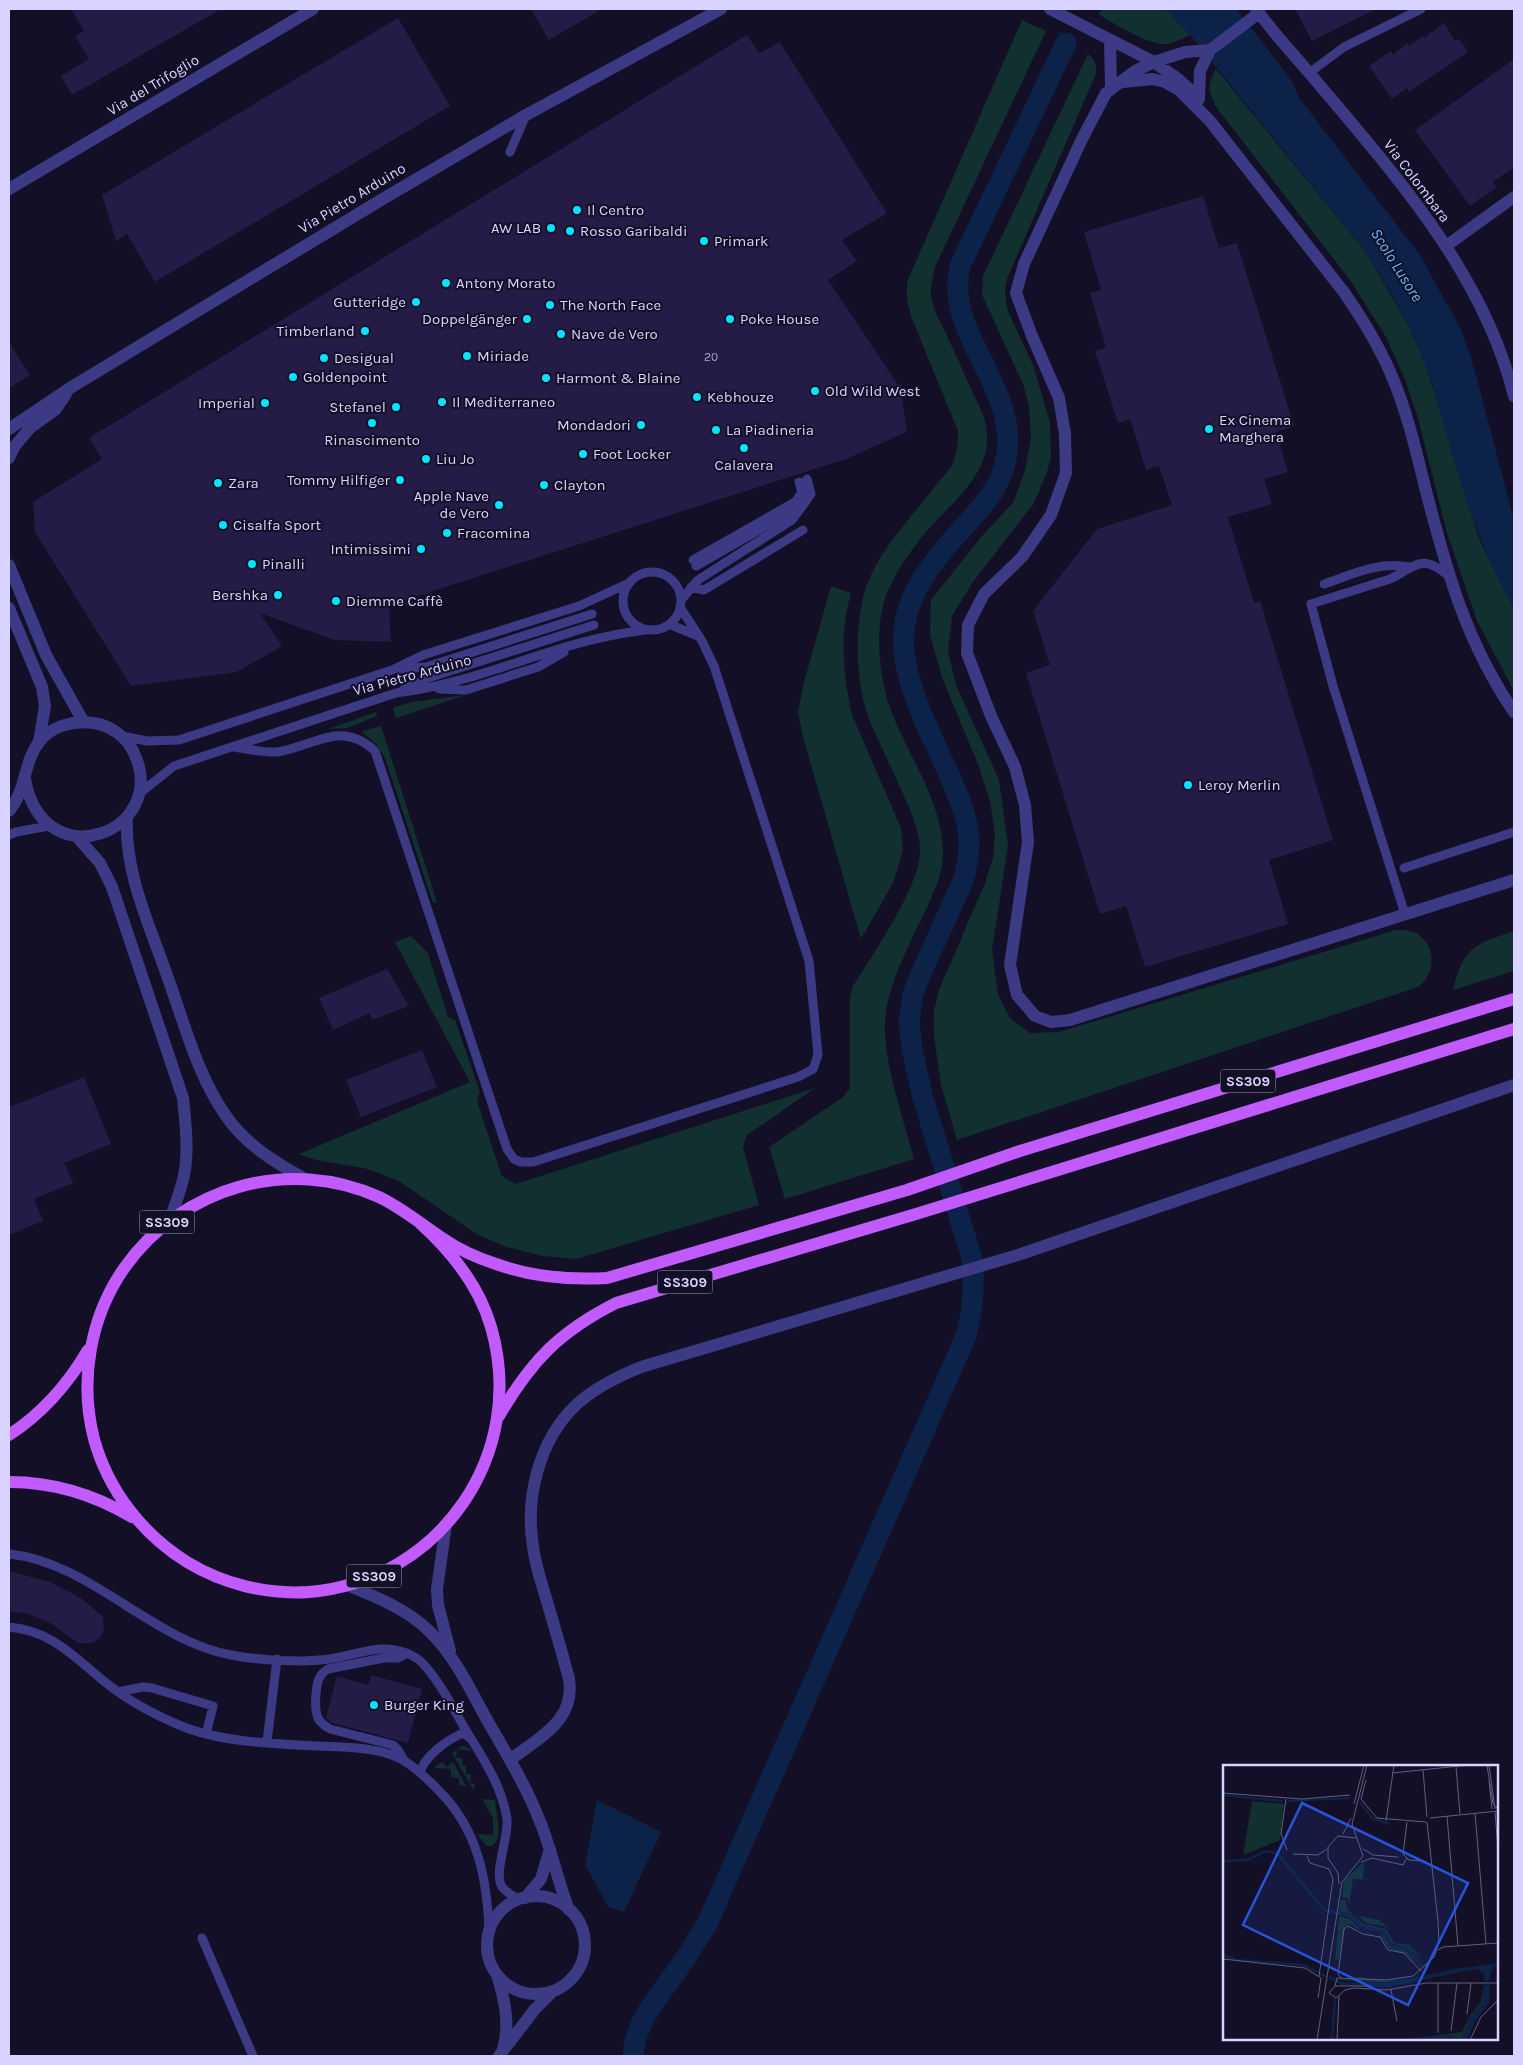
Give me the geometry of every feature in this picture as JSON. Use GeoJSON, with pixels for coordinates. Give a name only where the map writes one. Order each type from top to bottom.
{"type":"FeatureCollection","features":[{"type":"Feature","properties":{"kind":"main road","name":"SS309"},"geometry":{"type":"LineString","coordinates":[[420,1223],[444,1244],[463,1269],[479,1296],[488,1318],[498,1356],[500,1387],[497,1419],[484,1465],[465,1500],[446,1525],[417,1552],[384,1572],[347,1585],[322,1590],[296,1593],[270,1591],[229,1582],[197,1568],[175,1555],[137,1520],[118,1495],[104,1467],[94,1438],[88,1408],[91,1346],[106,1298],[133,1255],[170,1220],[211,1196],[234,1188],[273,1180],[306,1179],[330,1182],[370,1194],[400,1209],[444,1239],[469,1253],[495,1264],[522,1272],[569,1279],[607,1278],[907,1190],[983,1166],[1020,1151],[1514,999]]}},
{"type":"Feature","properties":{"kind":"main road","name":"SS309"},"geometry":{"type":"LineString","coordinates":[[497,1419],[514,1389],[534,1362],[558,1338],[586,1318],[616,1303],[916,1214],[1514,1029]]}},
{"type":"Feature","properties":{"kind":"main road","name":"SS309"},"geometry":{"type":"LineString","coordinates":[[9,1435],[40,1411],[60,1391],[77,1370],[91,1346]]}},
{"type":"Feature","properties":{"kind":"main road","name":"SS309"},"geometry":{"type":"LineString","coordinates":[[9,1482],[48,1484],[71,1490],[101,1500],[137,1520]]}},
{"type":"Feature","properties":{"kind":"street","name":"Via del Trifoglio"},"geometry":{"type":"LineString","coordinates":[[9,189],[313,9]]}},
{"type":"Feature","properties":{"kind":"street","name":"Via Pietro Arduino"},"geometry":{"type":"LineString","coordinates":[[9,429],[70,388],[386,196],[526,114],[721,9]]}},
{"type":"Feature","properties":{"kind":"street"},"geometry":{"type":"LineString","coordinates":[[1050,9],[1154,62],[1178,79],[1199,99],[1210,121]]}},
{"type":"Feature","properties":{"kind":"street"},"geometry":{"type":"LineString","coordinates":[[1199,99],[1200,71],[1210,50],[1245,25],[1258,11]]}},
{"type":"Feature","properties":{"kind":"street","name":"Via Colombara"},"geometry":{"type":"LineString","coordinates":[[1258,11],[1377,154],[1446,246],[1474,292],[1494,336],[1512,380],[1514,396]]}},
{"type":"Feature","properties":{"kind":"street"},"geometry":{"type":"LineString","coordinates":[[1106,39],[1117,85]]}},
{"type":"Feature","properties":{"kind":"street"},"geometry":{"type":"LineString","coordinates":[[1210,50],[1185,52],[1154,62],[1135,71],[1106,93],[1082,139],[1024,264],[1016,293],[1058,398],[1066,434],[1066,473],[1051,515],[1022,557],[984,594],[968,625],[967,653],[991,716],[1014,767],[1025,804],[1028,842],[1010,965],[1017,996],[1035,1016],[1051,1022],[1070,1020],[1514,880]]}},
{"type":"Feature","properties":{"kind":"street"},"geometry":{"type":"LineString","coordinates":[[1117,85],[1152,80],[1165,82],[1179,90],[1210,121],[1344,292],[1376,341],[1392,375],[1407,420],[1449,576],[1459,606],[1478,652],[1514,712]]}},
{"type":"Feature","properties":{"kind":"street"},"geometry":{"type":"LineString","coordinates":[[1446,246],[1514,198]]}},
{"type":"Feature","properties":{"kind":"street"},"geometry":{"type":"LineString","coordinates":[[9,458],[14,447],[30,428],[55,410],[70,388]]}},
{"type":"Feature","properties":{"kind":"street"},"geometry":{"type":"LineString","coordinates":[[9,565],[46,655],[83,721]]}},
{"type":"Feature","properties":{"kind":"street"},"geometry":{"type":"LineString","coordinates":[[9,608],[42,687],[45,706],[39,742]]}},
{"type":"Feature","properties":{"kind":"street"},"geometry":{"type":"LineString","coordinates":[[9,811],[17,800],[25,779],[29,759],[39,742],[51,731],[66,724],[83,721],[97,723],[110,728],[122,736],[132,748],[138,762],[141,778],[140,793],[127,817],[112,829],[95,836],[77,836],[62,833],[48,826],[36,812],[28,797],[25,779]]}},
{"type":"Feature","properties":{"kind":"street"},"geometry":{"type":"LineString","coordinates":[[127,817],[126,838],[132,872],[193,1048],[209,1088],[227,1117],[252,1145],[278,1164],[306,1179]]}},
{"type":"Feature","properties":{"kind":"street"},"geometry":{"type":"LineString","coordinates":[[77,836],[100,863],[112,887],[183,1098],[186,1162],[170,1220]]}},
{"type":"Feature","properties":{"kind":"street"},"geometry":{"type":"LineString","coordinates":[[510,1760],[560,1719],[570,1701],[569,1679],[534,1555],[531,1517],[534,1486],[543,1456],[557,1429],[576,1404],[620,1375],[642,1367],[1014,1256],[1514,1085]]}},
{"type":"Feature","properties":{"kind":"street"},"geometry":{"type":"LineString","coordinates":[[446,1525],[437,1589],[438,1605],[451,1656]]}},
{"type":"Feature","properties":{"kind":"street"},"geometry":{"type":"LineString","coordinates":[[347,1585],[404,1611],[428,1630],[451,1656],[510,1760],[540,1821],[569,1910]]}},
{"type":"Feature","properties":{"kind":"street"},"geometry":{"type":"LineString","coordinates":[[500,2055],[506,2040],[506,2002],[498,1977],[490,1964],[486,1948],[489,1929],[494,1918],[505,1907],[522,1898],[541,1879],[550,1849]]}},
{"type":"Feature","properties":{"kind":"street"},"geometry":{"type":"LineString","coordinates":[[500,2055],[535,2010],[553,1991],[571,1980],[580,1966],[584,1950],[583,1933],[576,1918],[564,1905],[549,1898],[534,1896],[522,1898]]}},
{"type":"Feature","properties":{"kind":"street"},"geometry":{"type":"LineString","coordinates":[[498,1977],[510,1987],[524,1993],[541,1994],[553,1991]]}},
{"type":"Feature","properties":{"kind":"lane"},"geometry":{"type":"LineString","coordinates":[[1309,72],[1344,47],[1422,9]]}},
{"type":"Feature","properties":{"kind":"lane"},"geometry":{"type":"LineString","coordinates":[[510,152],[526,114]]}},
{"type":"Feature","properties":{"kind":"lane"},"geometry":{"type":"LineString","coordinates":[[234,747],[276,752],[338,734],[354,736],[365,741],[375,751],[507,1149],[514,1159],[527,1163],[798,1077],[812,1069],[818,1055],[809,961],[714,666],[681,604],[679,590],[667,576],[657,572],[647,572],[637,576],[629,583],[623,601],[625,611],[637,626],[646,630],[659,630],[671,625],[677,619],[681,604],[698,580],[792,520],[804,504],[811,494],[803,480],[802,492],[795,502],[694,563],[804,504]]}},
{"type":"Feature","properties":{"kind":"lane"},"geometry":{"type":"LineString","coordinates":[[691,588],[704,590],[803,530]]}},
{"type":"Feature","properties":{"kind":"lane"},"geometry":{"type":"LineString","coordinates":[[1324,584],[1373,568],[1390,565],[1408,566],[1428,563],[1449,576]]}},
{"type":"Feature","properties":{"kind":"lane"},"geometry":{"type":"LineString","coordinates":[[1404,914],[1330,678],[1311,604],[1390,579],[1401,574],[1408,566]]}},
{"type":"Feature","properties":{"kind":"lane","name":"Via Pietro Arduino"},"geometry":{"type":"LineString","coordinates":[[122,736],[147,741],[178,740],[392,670],[423,655],[579,606],[629,583]]}},
{"type":"Feature","properties":{"kind":"lane"},"geometry":{"type":"LineString","coordinates":[[392,670],[426,666],[592,614]]}},
{"type":"Feature","properties":{"kind":"lane"},"geometry":{"type":"LineString","coordinates":[[396,693],[428,678],[594,625]]}},
{"type":"Feature","properties":{"kind":"lane"},"geometry":{"type":"LineString","coordinates":[[671,625],[698,636]]}},
{"type":"Feature","properties":{"kind":"lane","name":"Via Pietro Arduino"},"geometry":{"type":"LineString","coordinates":[[140,793],[174,766],[396,693],[429,689],[619,632],[646,630]]}},
{"type":"Feature","properties":{"kind":"lane"},"geometry":{"type":"LineString","coordinates":[[9,835],[48,826]]}},
{"type":"Feature","properties":{"kind":"lane"},"geometry":{"type":"LineString","coordinates":[[1404,868],[1514,832]]}},
{"type":"Feature","properties":{"kind":"lane"},"geometry":{"type":"LineString","coordinates":[[9,1554],[41,1561],[118,1599],[166,1630],[200,1647],[232,1656],[328,1660],[381,1649],[407,1653],[424,1664],[441,1687],[495,1782],[507,1819],[507,1839],[498,1869],[499,1882],[502,1888],[522,1898]]}},
{"type":"Feature","properties":{"kind":"lane"},"geometry":{"type":"LineString","coordinates":[[9,1627],[22,1628],[40,1634],[71,1652],[136,1705],[180,1726],[206,1734],[267,1742],[349,1747],[399,1757],[420,1773],[449,1801],[475,1844],[482,1864],[489,1929]]}},
{"type":"Feature","properties":{"kind":"lane"},"geometry":{"type":"LineString","coordinates":[[405,1762],[393,1745],[323,1725],[318,1718],[316,1698],[319,1679],[322,1673],[328,1669],[384,1658],[398,1658],[407,1653]]}},
{"type":"Feature","properties":{"kind":"lane"},"geometry":{"type":"LineString","coordinates":[[267,1742],[277,1659]]}},
{"type":"Feature","properties":{"kind":"lane"},"geometry":{"type":"LineString","coordinates":[[118,1692],[143,1687],[157,1689],[213,1706],[206,1734]]}},
{"type":"Feature","properties":{"kind":"lane"},"geometry":{"type":"LineString","coordinates":[[420,1773],[425,1760],[455,1737],[463,1733],[471,1739]]}},
{"type":"Feature","properties":{"kind":"lane"},"geometry":{"type":"LineString","coordinates":[[202,1938],[253,2056]]}},
{"type":"Feature","properties":{"kind":"green space"},"geometry":{"type":"Polygon","coordinates":[[[1103,9],[1166,9],[1190,35],[1168,44],[1151,42],[1132,34],[1098,14],[1103,9]]]}},
{"type":"Feature","properties":{"kind":"green space"},"geometry":{"type":"Polygon","coordinates":[[[1022,20],[1046,31],[935,267],[931,288],[931,297],[935,310],[984,418],[987,429],[986,449],[975,477],[924,534],[899,570],[889,589],[880,621],[881,670],[889,705],[930,794],[941,831],[943,850],[939,878],[895,978],[890,993],[885,1022],[887,1055],[914,1159],[785,1199],[769,1147],[843,1097],[850,1088],[850,998],[852,988],[893,922],[917,868],[920,844],[916,826],[864,703],[859,675],[858,631],[866,587],[873,571],[901,528],[950,468],[955,457],[958,431],[911,316],[907,300],[907,282],[1022,20]]]}},
{"type":"Feature","properties":{"kind":"green space"},"geometry":{"type":"Polygon","coordinates":[[[1088,54],[1095,64],[1095,76],[1007,279],[1005,290],[1007,309],[1033,365],[1050,422],[1051,457],[1034,503],[973,582],[952,616],[948,651],[956,685],[999,780],[1008,845],[992,950],[998,995],[1010,1018],[1030,1033],[1059,1032],[1396,930],[1417,933],[1429,947],[1432,961],[1428,975],[1418,987],[957,1140],[941,1085],[934,1035],[934,1011],[939,990],[985,883],[993,858],[995,834],[990,801],[979,767],[942,677],[930,635],[931,600],[982,536],[1013,503],[1025,471],[1031,437],[1029,406],[1023,384],[982,295],[983,276],[1088,54]]]}},
{"type":"Feature","properties":{"kind":"green space"},"geometry":{"type":"Polygon","coordinates":[[[1216,69],[1366,252],[1407,323],[1424,360],[1480,541],[1514,608],[1514,691],[1477,621],[1447,533],[1418,418],[1404,377],[1386,337],[1350,280],[1216,107],[1211,96],[1210,84],[1216,69]]]}},
{"type":"Feature","properties":{"kind":"green space"},"geometry":{"type":"Polygon","coordinates":[[[831,586],[851,593],[845,624],[844,654],[846,684],[852,715],[901,828],[903,850],[893,883],[861,939],[803,737],[798,712],[804,682],[831,586]]]}},
{"type":"Feature","properties":{"kind":"green space"},"geometry":{"type":"Polygon","coordinates":[[[466,695],[396,718],[393,708],[411,702],[466,695]]]}},
{"type":"Feature","properties":{"kind":"green space"},"geometry":{"type":"Polygon","coordinates":[[[376,712],[377,716],[348,728],[328,729],[376,712]]]}},
{"type":"Feature","properties":{"kind":"green space"},"geometry":{"type":"Polygon","coordinates":[[[381,726],[437,902],[433,903],[385,758],[377,745],[363,733],[363,731],[381,726]]]}},
{"type":"Feature","properties":{"kind":"green space"},"geometry":{"type":"Polygon","coordinates":[[[1514,931],[1514,971],[1453,990],[1461,964],[1473,949],[1514,931]]]}},
{"type":"Feature","properties":{"kind":"green space"},"geometry":{"type":"Polygon","coordinates":[[[411,936],[428,953],[448,1017],[455,1020],[480,1092],[477,1101],[502,1176],[516,1184],[815,1088],[747,1135],[743,1147],[759,1205],[576,1259],[543,1256],[507,1247],[478,1235],[399,1181],[368,1169],[316,1160],[299,1154],[470,1082],[395,942],[411,936]]]}},
{"type":"Feature","properties":{"kind":"green space"},"geometry":{"type":"Polygon","coordinates":[[[462,1746],[472,1751],[458,1749],[462,1746]]]}},
{"type":"Feature","properties":{"kind":"green space"},"geometry":{"type":"Polygon","coordinates":[[[457,1750],[456,1757],[463,1759],[462,1765],[466,1766],[466,1774],[471,1775],[470,1783],[475,1784],[474,1791],[452,1753],[457,1750]]]}},
{"type":"Feature","properties":{"kind":"green space"},"geometry":{"type":"Polygon","coordinates":[[[442,1762],[447,1767],[453,1762],[466,1786],[459,1785],[459,1778],[451,1777],[451,1769],[433,1768],[442,1762]]]}},
{"type":"Feature","properties":{"kind":"green space"},"geometry":{"type":"Polygon","coordinates":[[[482,1799],[495,1800],[498,1818],[498,1838],[492,1846],[486,1846],[477,1834],[493,1835],[493,1818],[482,1799]]]}},
{"type":"Feature","properties":{"kind":"water","name":"Scolo Lusore"},"geometry":{"type":"Polygon","coordinates":[[[1166,9],[1236,9],[1291,79],[1300,99],[1420,255],[1460,328],[1471,357],[1514,519],[1514,608],[1496,575],[1474,522],[1428,372],[1411,331],[1389,291],[1366,252],[1190,35],[1166,9]]]}},
{"type":"Feature","properties":{"kind":"water"},"geometry":{"type":"Polygon","coordinates":[[[597,1800],[661,1832],[624,1912],[608,1907],[585,1865],[597,1800]]]}},
{"type":"Feature","properties":{"kind":"building"},"geometry":{"type":"Polygon","coordinates":[[[71,9],[221,9],[72,95],[61,76],[89,59],[75,36],[84,31],[71,9]]]}},
{"type":"Feature","properties":{"kind":"building"},"geometry":{"type":"Polygon","coordinates":[[[531,9],[602,9],[549,40],[531,9]]]}},
{"type":"Feature","properties":{"kind":"building"},"geometry":{"type":"Polygon","coordinates":[[[1295,9],[1376,9],[1312,41],[1295,9]]]}},
{"type":"Feature","properties":{"kind":"building"},"geometry":{"type":"Polygon","coordinates":[[[398,18],[450,106],[155,282],[127,234],[116,241],[102,195],[398,18]]]}},
{"type":"Feature","properties":{"kind":"building"},"geometry":{"type":"Polygon","coordinates":[[[1444,23],[1455,41],[1459,39],[1468,52],[1409,92],[1407,88],[1392,99],[1369,66],[1391,51],[1393,55],[1407,43],[1409,46],[1423,36],[1424,38],[1444,23]]]}},
{"type":"Feature","properties":{"kind":"building","name":"Nave de Vero"},"geometry":{"type":"Polygon","coordinates":[[[747,35],[759,53],[780,42],[887,213],[842,240],[857,261],[828,280],[901,389],[907,432],[846,459],[389,605],[391,642],[334,640],[260,613],[282,646],[237,672],[131,686],[35,532],[33,502],[102,459],[89,438],[747,35]]]}},
{"type":"Feature","properties":{"kind":"building"},"geometry":{"type":"Polygon","coordinates":[[[1514,59],[1514,167],[1493,182],[1497,187],[1470,206],[1415,130],[1514,59]]]}},
{"type":"Feature","properties":{"kind":"building"},"geometry":{"type":"Polygon","coordinates":[[[1203,196],[1219,248],[1237,243],[1294,426],[1276,432],[1288,472],[1264,479],[1272,504],[1228,517],[1254,603],[1260,601],[1333,840],[1269,860],[1288,924],[1145,967],[1126,906],[1100,914],[1026,673],[1050,665],[1033,611],[1097,529],[1172,505],[1159,466],[1146,470],[1130,419],[1118,423],[1095,351],[1106,348],[1090,293],[1101,290],[1084,232],[1203,196]]]}},
{"type":"Feature","properties":{"kind":"building"},"geometry":{"type":"Polygon","coordinates":[[[9,342],[30,375],[9,388],[9,342]]]}},
{"type":"Feature","properties":{"kind":"building"},"geometry":{"type":"Polygon","coordinates":[[[387,969],[409,1006],[372,1020],[370,1013],[333,1030],[319,998],[387,969]]]}},
{"type":"Feature","properties":{"kind":"building"},"geometry":{"type":"Polygon","coordinates":[[[422,1050],[437,1087],[361,1117],[346,1080],[422,1050]]]}},
{"type":"Feature","properties":{"kind":"building"},"geometry":{"type":"Polygon","coordinates":[[[84,1077],[111,1144],[64,1163],[73,1183],[34,1199],[43,1221],[9,1235],[9,1107],[84,1077]]]}},
{"type":"Feature","properties":{"kind":"building"},"geometry":{"type":"Polygon","coordinates":[[[9,1571],[50,1582],[81,1598],[103,1617],[104,1628],[101,1637],[92,1643],[78,1643],[52,1624],[29,1614],[9,1611],[9,1571]]]}},
{"type":"Feature","properties":{"kind":"building","name":"Burger King"},"geometry":{"type":"Polygon","coordinates":[[[371,1675],[422,1689],[408,1743],[332,1723],[326,1718],[337,1676],[368,1685],[371,1675]]]}},
{"type":"Feature","properties":{"kind":"waterway"},"geometry":{"type":"LineString","coordinates":[[633,2056],[635,2042],[644,2017],[706,1926],[966,1336],[972,1307],[972,1259],[923,1098],[912,1049],[909,1021],[913,994],[918,980],[963,881],[968,859],[969,837],[960,800],[924,720],[913,690],[905,659],[903,638],[911,600],[920,583],[942,551],[991,495],[1005,464],[1008,437],[1003,411],[994,386],[962,316],[958,291],[960,266],[1066,43]]}},
{"type":"Feature","properties":{"kind":"place","name":"Il Centro"},"geometry":{"type":"Point","coordinates":[577,210]}},
{"type":"Feature","properties":{"kind":"place","name":"AW LAB"},"geometry":{"type":"Point","coordinates":[551,228]}},
{"type":"Feature","properties":{"kind":"place","name":"Rosso Garibaldi"},"geometry":{"type":"Point","coordinates":[570,231]}},
{"type":"Feature","properties":{"kind":"place","name":"Primark"},"geometry":{"type":"Point","coordinates":[704,241]}},
{"type":"Feature","properties":{"kind":"place","name":"Antony Morato"},"geometry":{"type":"Point","coordinates":[446,283]}},
{"type":"Feature","properties":{"kind":"place","name":"Gutteridge"},"geometry":{"type":"Point","coordinates":[416,302]}},
{"type":"Feature","properties":{"kind":"place","name":"The North Face"},"geometry":{"type":"Point","coordinates":[550,305]}},
{"type":"Feature","properties":{"kind":"place","name":"Doppelgänger"},"geometry":{"type":"Point","coordinates":[527,319]}},
{"type":"Feature","properties":{"kind":"place","name":"Poke House"},"geometry":{"type":"Point","coordinates":[730,319]}},
{"type":"Feature","properties":{"kind":"place","name":"Timberland"},"geometry":{"type":"Point","coordinates":[365,331]}},
{"type":"Feature","properties":{"kind":"place","name":"Nave de Vero"},"geometry":{"type":"Point","coordinates":[561,334]}},
{"type":"Feature","properties":{"kind":"place","name":"Miriade"},"geometry":{"type":"Point","coordinates":[467,356]}},
{"type":"Feature","properties":{"kind":"place","name":"Desigual"},"geometry":{"type":"Point","coordinates":[324,358]}},
{"type":"Feature","properties":{"kind":"place","name":"Goldenpoint"},"geometry":{"type":"Point","coordinates":[293,377]}},
{"type":"Feature","properties":{"kind":"place","name":"Harmont & Blaine"},"geometry":{"type":"Point","coordinates":[546,378]}},
{"type":"Feature","properties":{"kind":"place","name":"Old Wild West"},"geometry":{"type":"Point","coordinates":[815,391]}},
{"type":"Feature","properties":{"kind":"place","name":"Kebhouze"},"geometry":{"type":"Point","coordinates":[697,397]}},
{"type":"Feature","properties":{"kind":"place","name":"Il Mediterraneo"},"geometry":{"type":"Point","coordinates":[442,402]}},
{"type":"Feature","properties":{"kind":"place","name":"Imperial"},"geometry":{"type":"Point","coordinates":[265,403]}},
{"type":"Feature","properties":{"kind":"place","name":"Stefanel"},"geometry":{"type":"Point","coordinates":[396,407]}},
{"type":"Feature","properties":{"kind":"place","name":"Rinascimento"},"geometry":{"type":"Point","coordinates":[372,423]}},
{"type":"Feature","properties":{"kind":"place","name":"Mondadori"},"geometry":{"type":"Point","coordinates":[641,425]}},
{"type":"Feature","properties":{"kind":"place","name":"Ex Cinema Marghera"},"geometry":{"type":"Point","coordinates":[1209,429]}},
{"type":"Feature","properties":{"kind":"place","name":"La Piadineria"},"geometry":{"type":"Point","coordinates":[716,430]}},
{"type":"Feature","properties":{"kind":"place","name":"Calavera"},"geometry":{"type":"Point","coordinates":[744,448]}},
{"type":"Feature","properties":{"kind":"place","name":"Foot Locker"},"geometry":{"type":"Point","coordinates":[583,454]}},
{"type":"Feature","properties":{"kind":"place","name":"Liu Jo"},"geometry":{"type":"Point","coordinates":[426,459]}},
{"type":"Feature","properties":{"kind":"place","name":"Tommy Hilfiger"},"geometry":{"type":"Point","coordinates":[400,480]}},
{"type":"Feature","properties":{"kind":"place","name":"Zara"},"geometry":{"type":"Point","coordinates":[218,483]}},
{"type":"Feature","properties":{"kind":"place","name":"Clayton"},"geometry":{"type":"Point","coordinates":[544,485]}},
{"type":"Feature","properties":{"kind":"place","name":"Apple Nave de Vero"},"geometry":{"type":"Point","coordinates":[499,505]}},
{"type":"Feature","properties":{"kind":"place","name":"Cisalfa Sport"},"geometry":{"type":"Point","coordinates":[223,525]}},
{"type":"Feature","properties":{"kind":"place","name":"Fracomina"},"geometry":{"type":"Point","coordinates":[447,533]}},
{"type":"Feature","properties":{"kind":"place","name":"Intimissimi"},"geometry":{"type":"Point","coordinates":[421,549]}},
{"type":"Feature","properties":{"kind":"place","name":"Pinalli"},"geometry":{"type":"Point","coordinates":[252,564]}},
{"type":"Feature","properties":{"kind":"place","name":"Bershka"},"geometry":{"type":"Point","coordinates":[278,595]}},
{"type":"Feature","properties":{"kind":"place","name":"Diemme Caffè"},"geometry":{"type":"Point","coordinates":[336,601]}},
{"type":"Feature","properties":{"kind":"place","name":"Leroy Merlin"},"geometry":{"type":"Point","coordinates":[1188,785]}},
{"type":"Feature","properties":{"kind":"place","name":"Burger King"},"geometry":{"type":"Point","coordinates":[374,1705]}}]}
